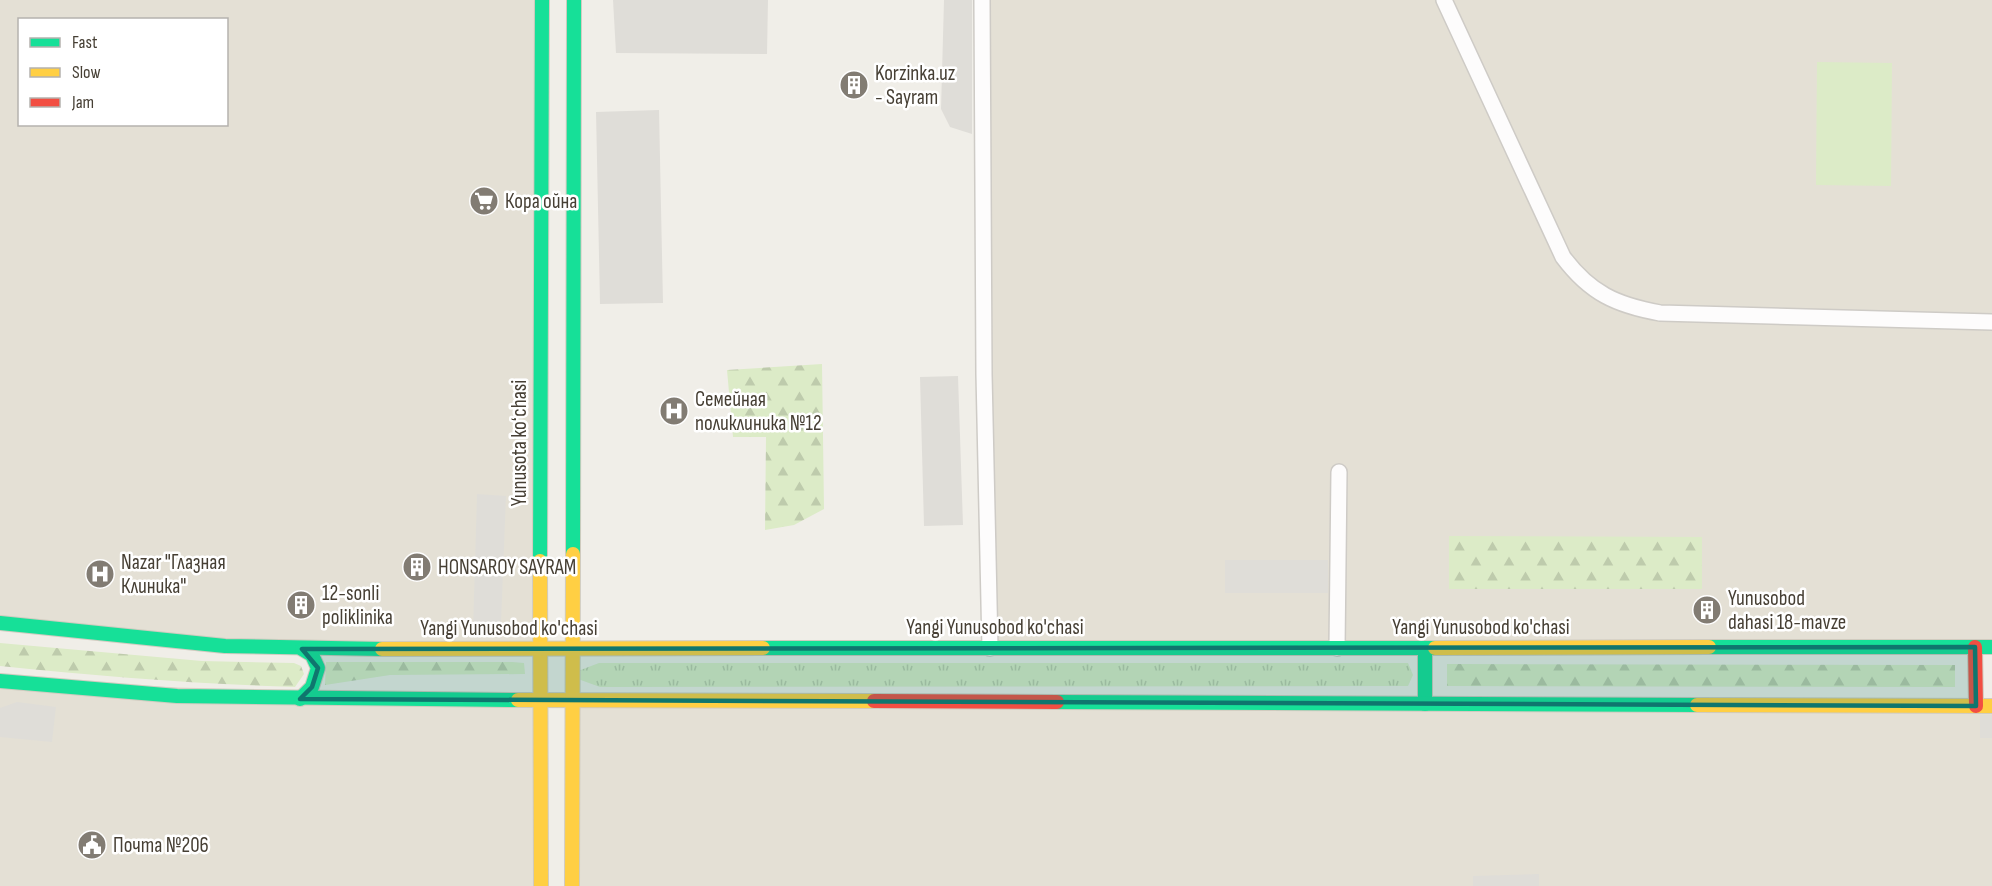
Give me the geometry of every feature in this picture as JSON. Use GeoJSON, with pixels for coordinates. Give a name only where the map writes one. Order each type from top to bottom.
{"type":"FeatureCollection","features":[{"type":"Feature","properties":{"kind":"main road","name":"Yunusota koʻchasi"},"geometry":{"type":"LineString","coordinates":[[541,886],[542,0]]}},
{"type":"Feature","properties":{"kind":"main road"},"geometry":{"type":"LineString","coordinates":[[572,886],[574,0]]}},
{"type":"Feature","properties":{"kind":"main road","name":"Yangi Yunusobod ko'chasi"},"geometry":{"type":"LineString","coordinates":[[0,623],[225,646],[302,649],[1992,647]]}},
{"type":"Feature","properties":{"kind":"main road"},"geometry":{"type":"LineString","coordinates":[[1975,647],[1976,706]]}},
{"type":"Feature","properties":{"kind":"main road"},"geometry":{"type":"LineString","coordinates":[[1425,648],[1425,704]]}},
{"type":"Feature","properties":{"kind":"main road"},"geometry":{"type":"LineString","coordinates":[[300,699],[312,687],[318,668],[312,655],[302,649]]}},
{"type":"Feature","properties":{"kind":"main road"},"geometry":{"type":"LineString","coordinates":[[0,681],[177,696],[300,699],[1992,706]]}},
{"type":"Feature","properties":{"kind":"street"},"geometry":{"type":"LineString","coordinates":[[982,0],[984,374],[990,648]]}},
{"type":"Feature","properties":{"kind":"street"},"geometry":{"type":"LineString","coordinates":[[1444,0],[1563,256],[1578,277],[1595,291],[1632,308],[1660,313],[1992,322]]}},
{"type":"Feature","properties":{"kind":"street"},"geometry":{"type":"LineString","coordinates":[[1337,648],[1339,472]]}},
{"type":"Feature","properties":{"kind":"highlighted area"},"geometry":{"type":"Polygon","coordinates":[[[1975,647],[1976,706],[300,699],[312,687],[318,668],[302,649],[1975,647]]]}},
{"type":"Feature","properties":{"kind":"shaded area"},"geometry":{"type":"Polygon","coordinates":[[[0,0],[542,0],[541,649],[302,649],[0,623],[0,0]]]}},
{"type":"Feature","properties":{"kind":"shaded area"},"geometry":{"type":"Polygon","coordinates":[[[613,0],[768,0],[767,54],[616,53],[613,0]]]}},
{"type":"Feature","properties":{"kind":"shaded area"},"geometry":{"type":"Polygon","coordinates":[[[944,0],[972,0],[972,134],[950,127],[941,109],[944,0]]]}},
{"type":"Feature","properties":{"kind":"shaded area"},"geometry":{"type":"Polygon","coordinates":[[[982,0],[1992,0],[1992,647],[990,648],[982,0]]]}},
{"type":"Feature","properties":{"kind":"shaded area"},"geometry":{"type":"Polygon","coordinates":[[[659,110],[663,303],[600,304],[596,112],[659,110]]]}},
{"type":"Feature","properties":{"kind":"shaded area"},"geometry":{"type":"Polygon","coordinates":[[[958,376],[963,525],[924,526],[920,377],[958,376]]]}},
{"type":"Feature","properties":{"kind":"shaded area"},"geometry":{"type":"Polygon","coordinates":[[[477,494],[506,496],[501,624],[473,630],[477,494]]]}},
{"type":"Feature","properties":{"kind":"shaded area"},"geometry":{"type":"Polygon","coordinates":[[[1225,560],[1328,560],[1328,593],[1225,593],[1225,560]]]}},
{"type":"Feature","properties":{"kind":"shaded area"},"geometry":{"type":"Polygon","coordinates":[[[0,681],[540,700],[541,886],[0,886],[0,681]]]}},
{"type":"Feature","properties":{"kind":"shaded area"},"geometry":{"type":"Polygon","coordinates":[[[573,701],[1992,706],[1992,886],[572,886],[573,701]]]}},
{"type":"Feature","properties":{"kind":"shaded area"},"geometry":{"type":"Polygon","coordinates":[[[17,702],[56,707],[52,742],[0,737],[0,708],[17,702]]]}},
{"type":"Feature","properties":{"kind":"shaded area"},"geometry":{"type":"Polygon","coordinates":[[[1980,715],[1992,715],[1992,738],[1980,738],[1980,715]]]}},
{"type":"Feature","properties":{"kind":"shaded area"},"geometry":{"type":"Polygon","coordinates":[[[1539,874],[1539,886],[1473,886],[1473,876],[1539,874]]]}},
{"type":"Feature","properties":{"kind":"green space"},"geometry":{"type":"Polygon","coordinates":[[[1817,62],[1892,63],[1891,186],[1816,185],[1817,62]]]}},
{"type":"Feature","properties":{"kind":"green space"},"geometry":{"type":"Polygon","coordinates":[[[822,364],[824,509],[794,525],[765,530],[766,437],[733,437],[727,370],[822,364]]]}},
{"type":"Feature","properties":{"kind":"green space"},"geometry":{"type":"Polygon","coordinates":[[[1449,536],[1702,537],[1702,589],[1449,589],[1449,536]]]}},
{"type":"Feature","properties":{"kind":"green space"},"geometry":{"type":"Polygon","coordinates":[[[0,643],[202,661],[294,663],[301,666],[304,674],[295,687],[147,679],[0,666],[0,643]]]}},
{"type":"Feature","properties":{"kind":"green space"},"geometry":{"type":"Polygon","coordinates":[[[326,662],[512,662],[524,663],[525,674],[390,675],[325,685],[326,662]]]}},
{"type":"Feature","properties":{"kind":"green space"},"geometry":{"type":"Polygon","coordinates":[[[599,663],[1408,663],[1413,675],[1408,686],[600,687],[578,679],[578,671],[599,663]]]}},
{"type":"Feature","properties":{"kind":"green space"},"geometry":{"type":"Polygon","coordinates":[[[1447,664],[1955,665],[1955,687],[1447,686],[1447,664]]]}},
{"type":"Feature","properties":{"kind":"traffic: fast"},"geometry":{"type":"LineString","coordinates":[[540,561],[542,0]]}},
{"type":"Feature","properties":{"kind":"traffic: fast"},"geometry":{"type":"LineString","coordinates":[[573,554],[574,0]]}},
{"type":"Feature","properties":{"kind":"traffic: fast"},"geometry":{"type":"LineString","coordinates":[[0,623],[225,646],[382,649]]}},
{"type":"Feature","properties":{"kind":"traffic: fast"},"geometry":{"type":"LineString","coordinates":[[1709,647],[1992,647]]}},
{"type":"Feature","properties":{"kind":"traffic: fast"},"geometry":{"type":"LineString","coordinates":[[763,648],[1435,648]]}},
{"type":"Feature","properties":{"kind":"traffic: fast"},"geometry":{"type":"LineString","coordinates":[[1425,648],[1425,704]]}},
{"type":"Feature","properties":{"kind":"traffic: fast"},"geometry":{"type":"LineString","coordinates":[[300,699],[312,687],[318,668],[312,655],[302,649]]}},
{"type":"Feature","properties":{"kind":"traffic: fast"},"geometry":{"type":"LineString","coordinates":[[0,681],[177,696],[518,700]]}},
{"type":"Feature","properties":{"kind":"traffic: fast"},"geometry":{"type":"LineString","coordinates":[[1057,702],[1697,705]]}},
{"type":"Feature","properties":{"kind":"traffic: slow"},"geometry":{"type":"LineString","coordinates":[[572,886],[573,554]]}},
{"type":"Feature","properties":{"kind":"traffic: slow"},"geometry":{"type":"LineString","coordinates":[[540,561],[541,886]]}},
{"type":"Feature","properties":{"kind":"traffic: slow"},"geometry":{"type":"LineString","coordinates":[[1435,648],[1709,647]]}},
{"type":"Feature","properties":{"kind":"traffic: slow"},"geometry":{"type":"LineString","coordinates":[[382,649],[763,648]]}},
{"type":"Feature","properties":{"kind":"traffic: slow"},"geometry":{"type":"LineString","coordinates":[[518,700],[874,701]]}},
{"type":"Feature","properties":{"kind":"traffic: slow"},"geometry":{"type":"LineString","coordinates":[[1697,705],[1992,706]]}},
{"type":"Feature","properties":{"kind":"traffic: jam"},"geometry":{"type":"LineString","coordinates":[[1975,647],[1976,706]]}},
{"type":"Feature","properties":{"kind":"traffic: jam"},"geometry":{"type":"LineString","coordinates":[[874,701],[1057,702]]}},
{"type":"Feature","properties":{"kind":"place","name":"Korzinka.uz - Sayram"},"geometry":{"type":"Point","coordinates":[854,85]}},
{"type":"Feature","properties":{"kind":"place","name":"Кора ойна"},"geometry":{"type":"Point","coordinates":[484,201]}},
{"type":"Feature","properties":{"kind":"place","name":"Семейная поликлиника №12"},"geometry":{"type":"Point","coordinates":[674,411]}},
{"type":"Feature","properties":{"kind":"place","name":"HONSAROY SAYRAM"},"geometry":{"type":"Point","coordinates":[417,567]}},
{"type":"Feature","properties":{"kind":"place","name":"Nazar \"Глазная Клиника\""},"geometry":{"type":"Point","coordinates":[100,574]}},
{"type":"Feature","properties":{"kind":"place","name":"12-sonli poliklinika"},"geometry":{"type":"Point","coordinates":[301,605]}},
{"type":"Feature","properties":{"kind":"place","name":"Yunusobod dahasi 18-mavze"},"geometry":{"type":"Point","coordinates":[1707,610]}},
{"type":"Feature","properties":{"kind":"place","name":"Почта №206"},"geometry":{"type":"Point","coordinates":[92,845]}}]}
